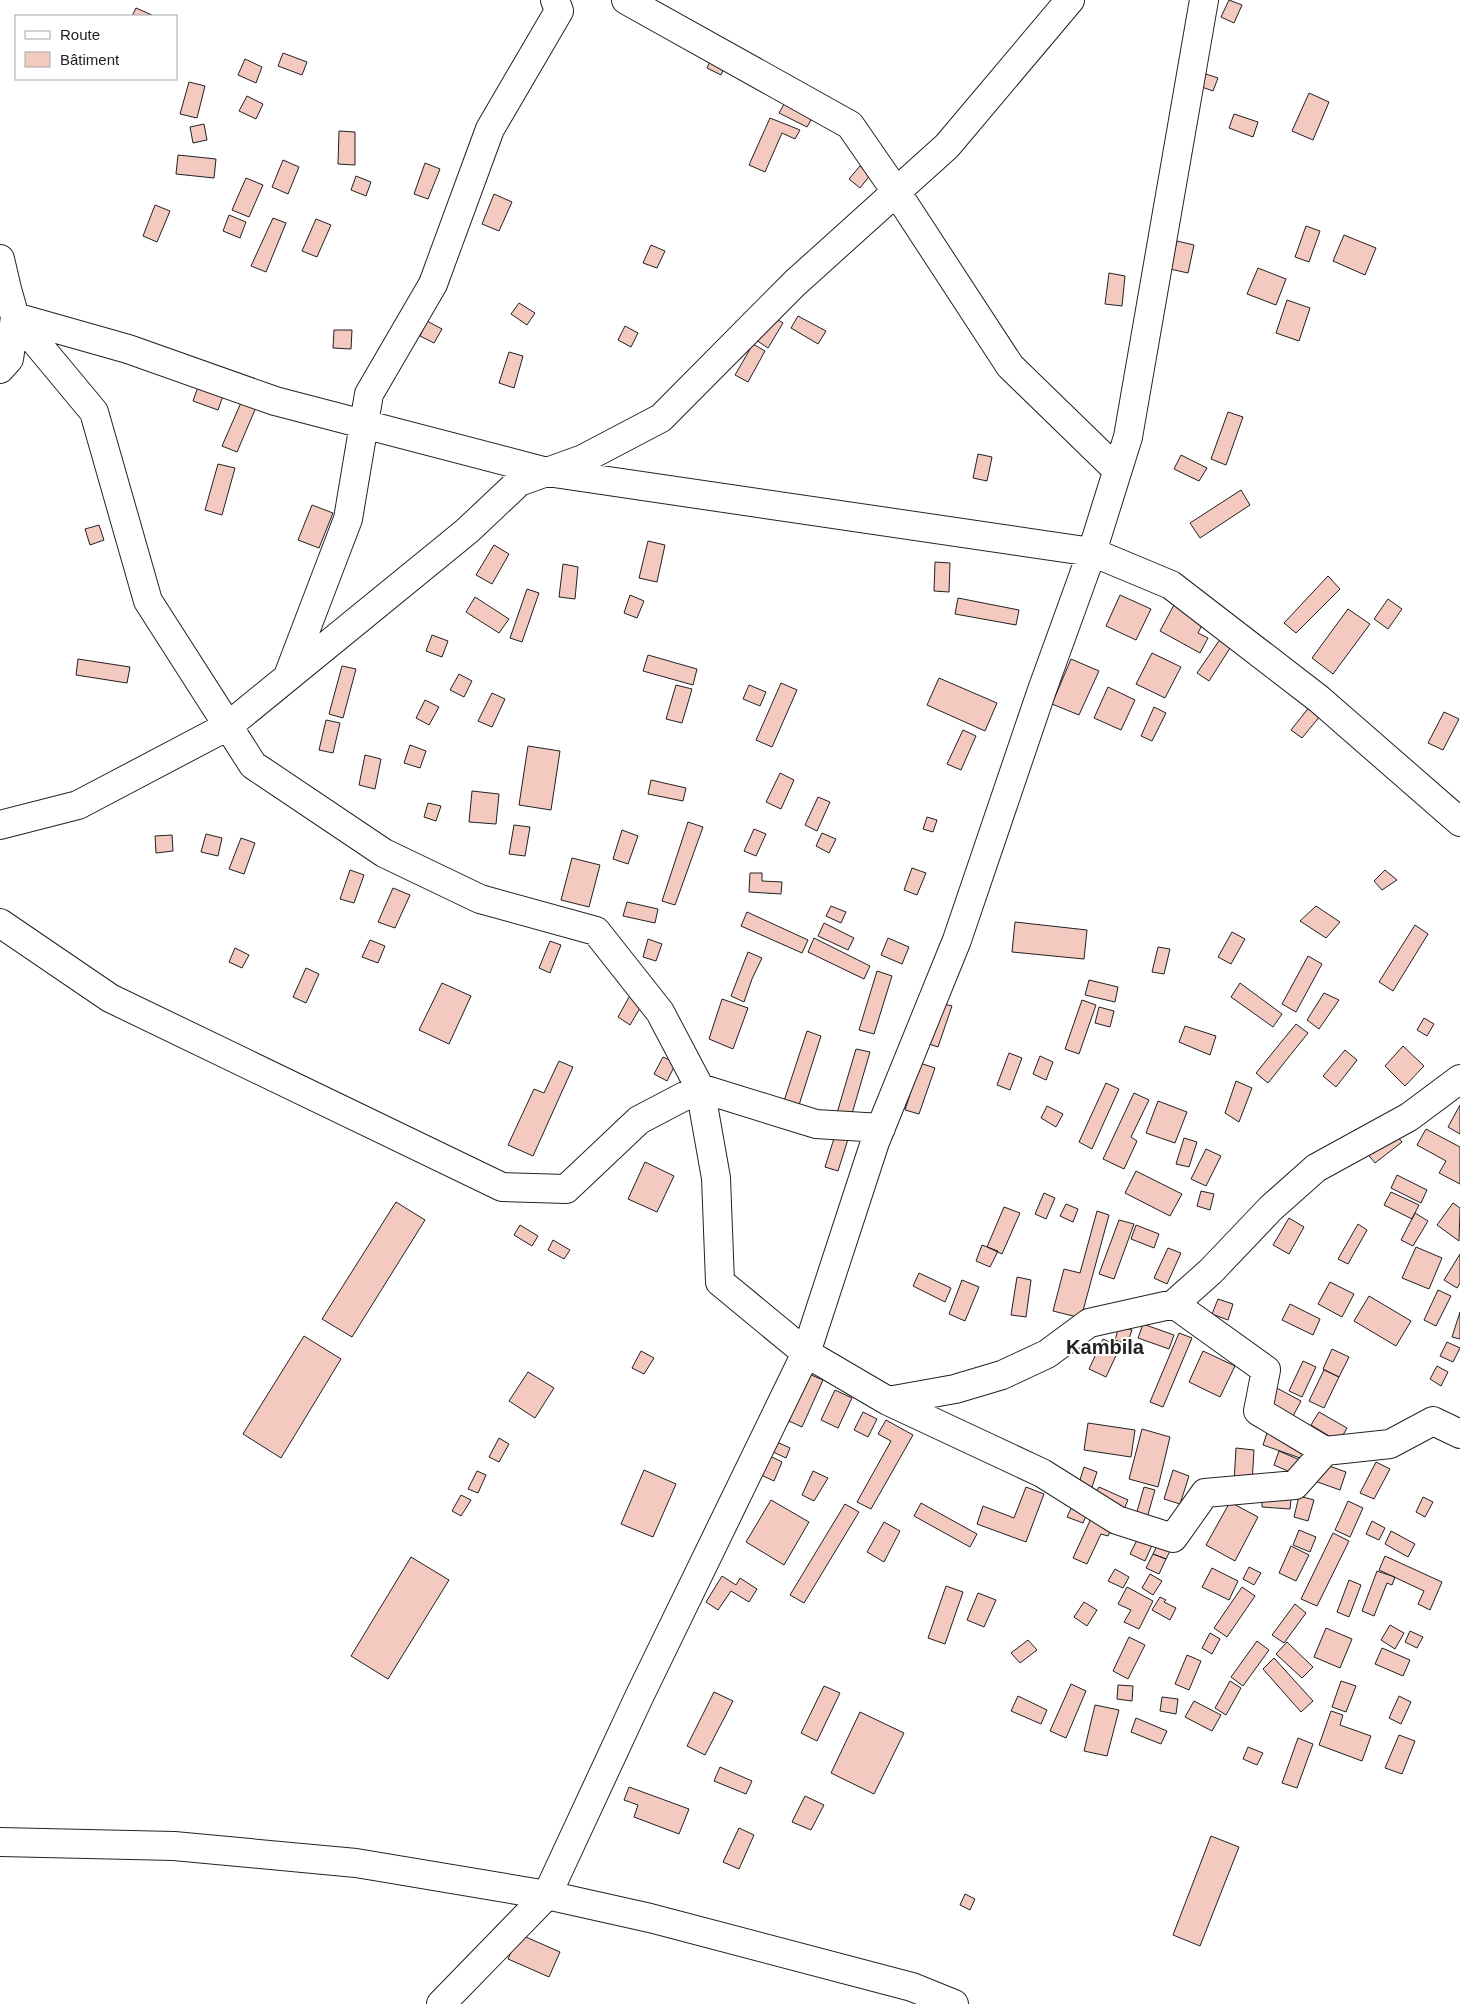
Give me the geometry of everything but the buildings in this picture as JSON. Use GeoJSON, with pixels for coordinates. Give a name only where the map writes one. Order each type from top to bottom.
{"type":"FeatureCollection","features":[{"type":"Feature","properties":{"kind":"main road"},"geometry":{"type":"LineString","coordinates":[[287,678],[348,519],[369,394],[433,284],[490,129],[559,11],[555,0]]}},
{"type":"Feature","properties":{"kind":"main road"},"geometry":{"type":"LineString","coordinates":[[626,0],[850,125],[897,193],[1010,366],[1117,470]]}},
{"type":"Feature","properties":{"kind":"main road"},"geometry":{"type":"LineString","coordinates":[[0,825],[78,805],[228,726],[466,531],[519,482],[583,459],[661,418],[794,283],[897,193],[947,146],[1070,0]]}},
{"type":"Feature","properties":{"kind":"main road"},"geometry":{"type":"LineString","coordinates":[[441,2004],[546,1895],[639,1697],[806,1353],[881,1128],[956,940],[1042,690],[1092,552],[1128,437],[1204,0]]}},
{"type":"Feature","properties":{"kind":"main road"},"geometry":{"type":"LineString","coordinates":[[0,259],[4,287],[15,317],[94,412],[148,601],[252,765],[384,853],[480,899],[596,931],[660,1012],[700,1088],[716,1178],[720,1282],[806,1353],[888,1401],[1042,1473],[1117,1520],[1173,1538],[1205,1493],[1296,1485],[1325,1451]]}},
{"type":"Feature","properties":{"kind":"main road"},"geometry":{"type":"LineString","coordinates":[[15,317],[128,349],[276,401],[547,472],[1092,552],[1172,585],[1319,699],[1460,822]]}},
{"type":"Feature","properties":{"kind":"main road"},"geometry":{"type":"LineString","coordinates":[[0,369],[9,358],[15,317]]}},
{"type":"Feature","properties":{"kind":"main road"},"geometry":{"type":"LineString","coordinates":[[0,923],[110,998],[502,1187],[566,1189],[639,1120],[700,1088],[816,1124],[881,1128]]}},
{"type":"Feature","properties":{"kind":"main road"},"geometry":{"type":"LineString","coordinates":[[888,1401],[955,1390],[1002,1375],[1047,1354],[1089,1323],[1174,1304],[1211,1271],[1270,1208],[1316,1168],[1409,1117],[1460,1079]]}},
{"type":"Feature","properties":{"kind":"main road"},"geometry":{"type":"LineString","coordinates":[[1174,1304],[1266,1370],[1258,1411],[1325,1451],[1390,1444],[1433,1421],[1460,1434]]}},
{"type":"Feature","properties":{"kind":"main road"},"geometry":{"type":"LineString","coordinates":[[0,1842],[174,1846],[356,1863],[546,1895],[650,1918],[912,1987],[954,2004]]}},
{"type":"Feature","properties":{"kind":"district","name":"Kambila"},"geometry":{"type":"Point","coordinates":[1105,1347]}}]}
